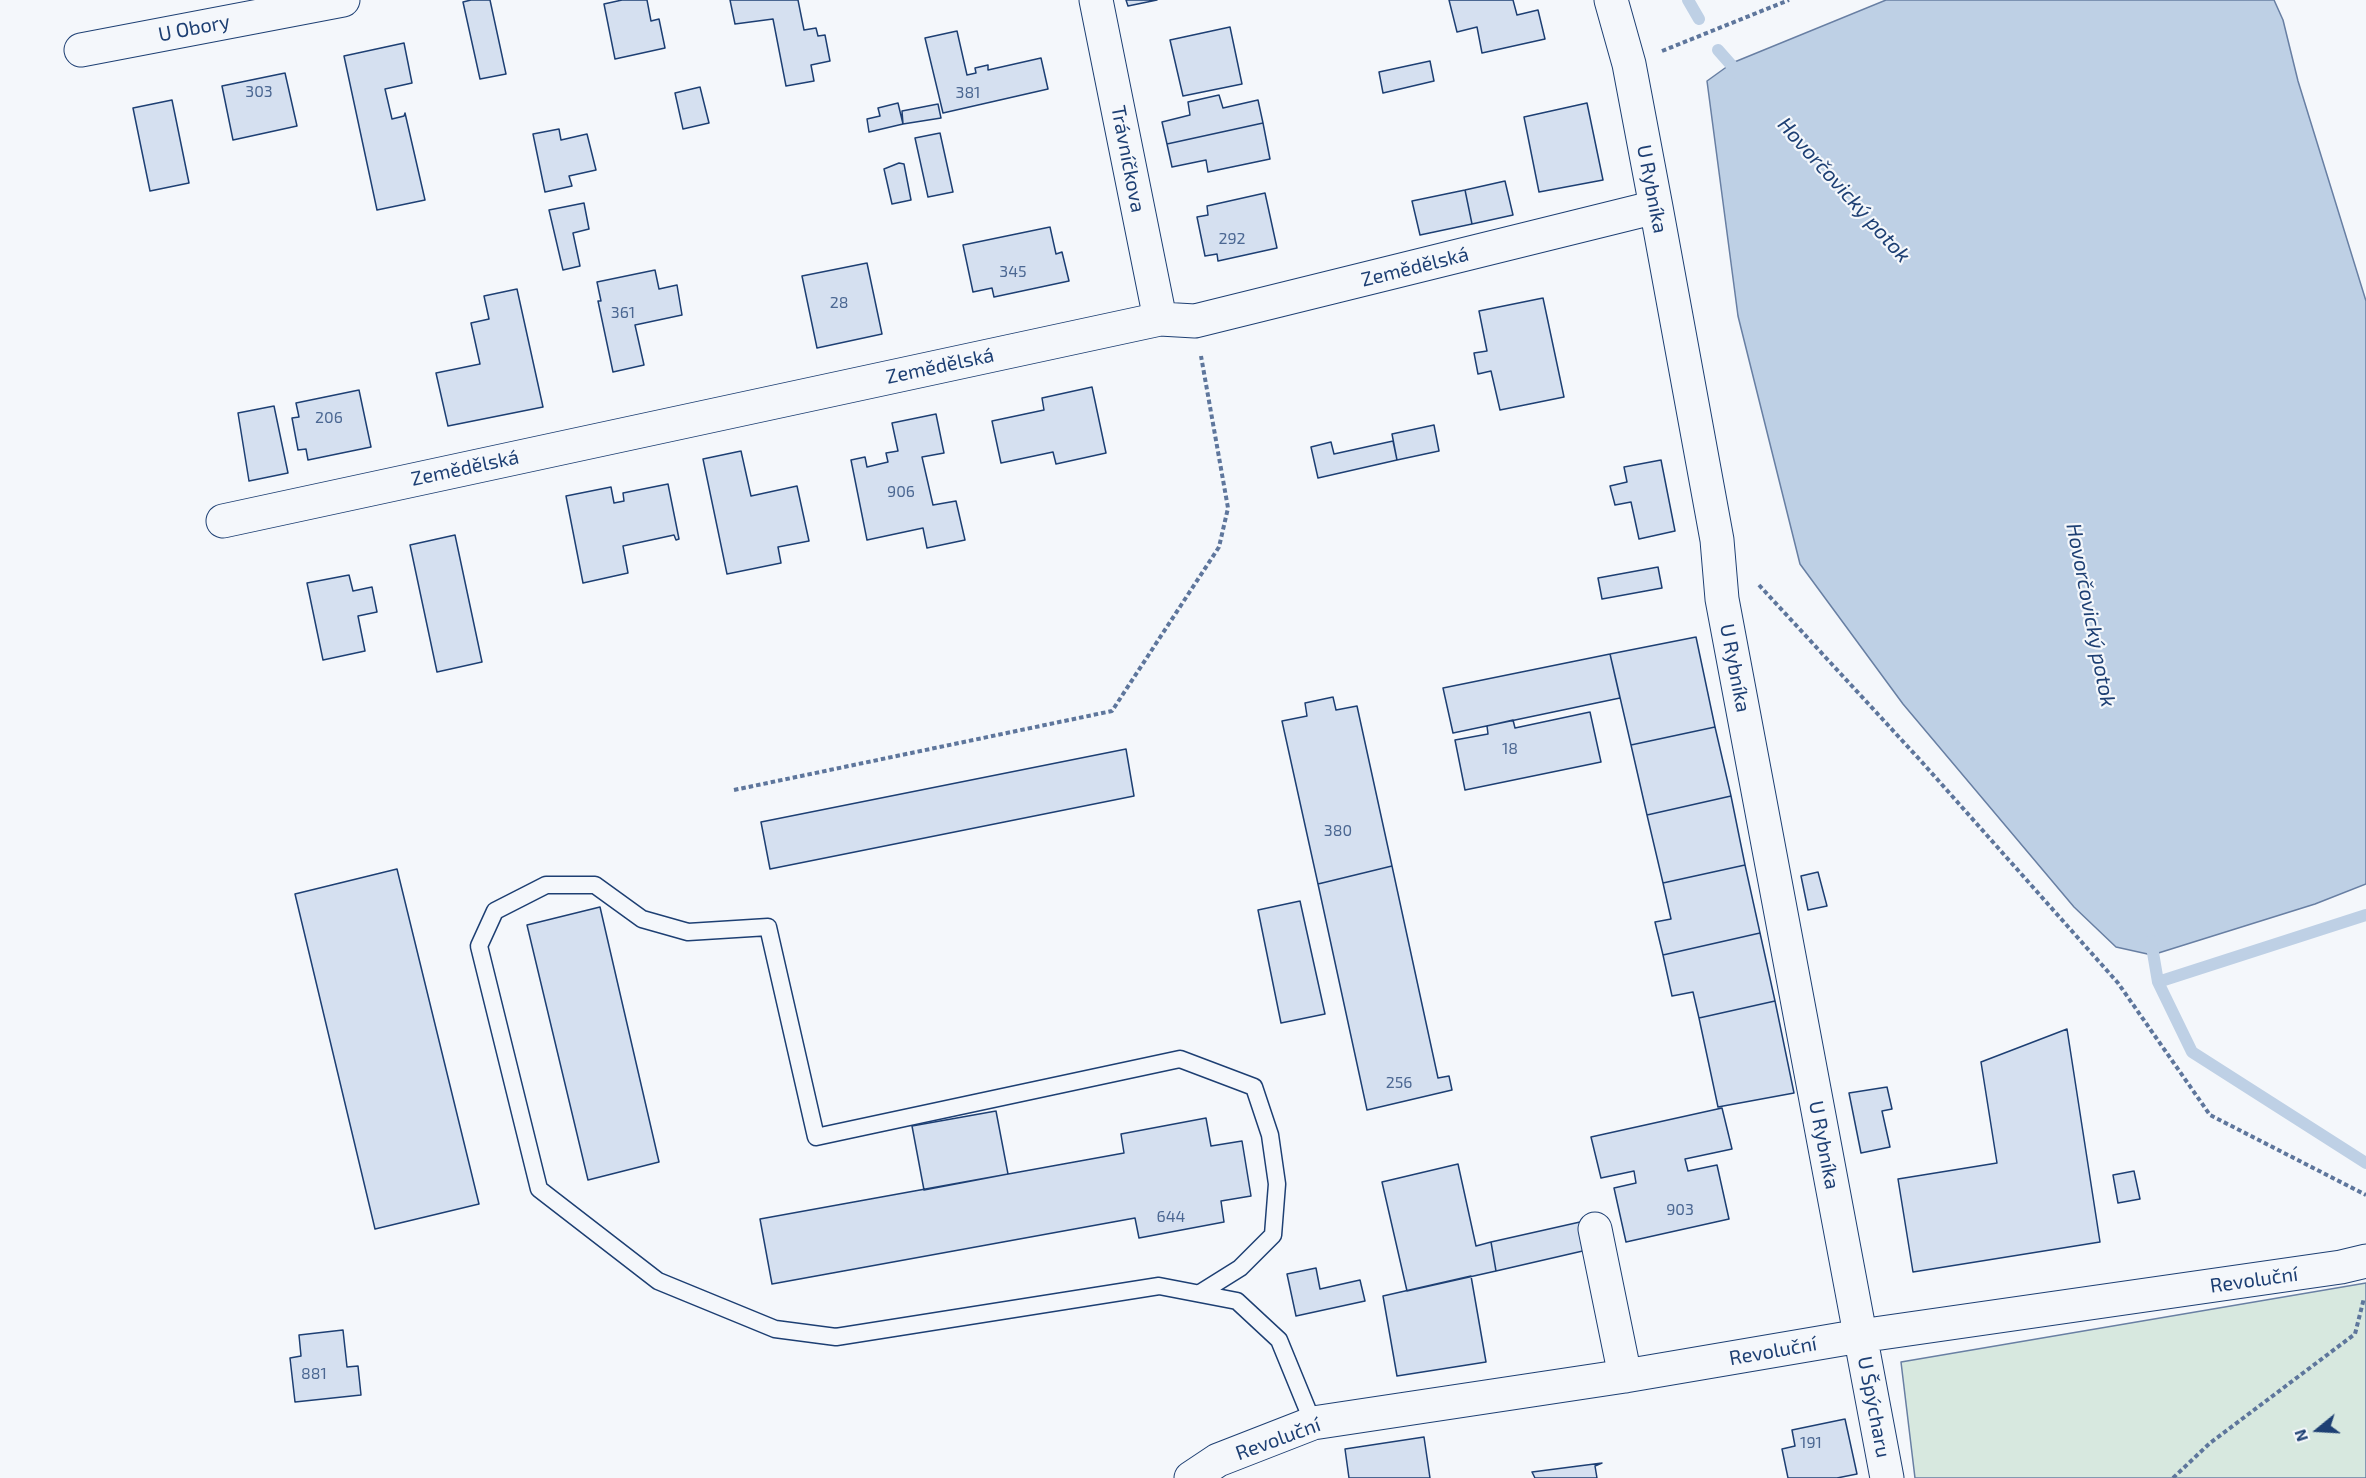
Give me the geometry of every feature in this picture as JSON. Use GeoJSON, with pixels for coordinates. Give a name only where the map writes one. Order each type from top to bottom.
{"type":"FeatureCollection","features":[{"type":"Feature","properties":{"kind":"street","name":"U Obory"},"geometry":{"type":"LineString","coordinates":[[81,50],[343,0]]}},
{"type":"Feature","properties":{"kind":"street","name":"Trávníčkova"},"geometry":{"type":"LineString","coordinates":[[1096,0],[1160,319]]}},
{"type":"Feature","properties":{"kind":"street","name":"U Rybníka"},"geometry":{"type":"LineString","coordinates":[[1611,0],[1629,64],[1656,207],[1717,540],[1722,598],[1860,1336]]}},
{"type":"Feature","properties":{"kind":"street","name":"Zemědělská"},"geometry":{"type":"LineString","coordinates":[[223,520],[1160,319],[1195,321],[1656,207]]}},
{"type":"Feature","properties":{"kind":"street"},"geometry":{"type":"LineString","coordinates":[[1595,1229],[1625,1376]]}},
{"type":"Feature","properties":{"kind":"street","name":"Revoluční"},"geometry":{"type":"LineString","coordinates":[[1191,1478],[1218,1460],[1313,1423],[1625,1376],[1860,1336],[2341,1267],[2366,1261]]}},
{"type":"Feature","properties":{"kind":"street","name":"U Špýcharu"},"geometry":{"type":"LineString","coordinates":[[1860,1336],[1887,1478]]}},
{"type":"Feature","properties":{"kind":"lane"},"geometry":{"type":"LineString","coordinates":[[1200,1293],[1240,1268],[1273,1235],[1277,1184],[1270,1135],[1254,1087],[1180,1059],[816,1137],[768,927],[688,933],[642,920],[595,885],[546,885],[495,911],[479,946],[539,1190],[658,1281],[775,1329],[836,1337],[1159,1286],[1237,1301],[1279,1340],[1313,1423]]}},
{"type":"Feature","properties":{"kind":"path"},"geometry":{"type":"LineString","coordinates":[[1629,64],[1789,0]]}},
{"type":"Feature","properties":{"kind":"path"},"geometry":{"type":"LineString","coordinates":[[734,790],[1112,711],[1219,547],[1228,508],[1195,321]]}},
{"type":"Feature","properties":{"kind":"path"},"geometry":{"type":"LineString","coordinates":[[1756,582],[1921,761],[2118,984],[2210,1115],[2366,1195]]}},
{"type":"Feature","properties":{"kind":"path"},"geometry":{"type":"LineString","coordinates":[[2173,1478],[2210,1443],[2355,1334],[2366,1290]]}},
{"type":"Feature","properties":{"kind":"shaded area"},"geometry":{"type":"Polygon","coordinates":[[[2366,1283],[2366,1478],[1915,1478],[1901,1362],[2366,1283]]]}},
{"type":"Feature","properties":{"kind":"water"},"geometry":{"type":"Polygon","coordinates":[[[1886,0],[2274,0],[2283,20],[2298,81],[2366,301],[2366,884],[2315,904],[2152,955],[2116,947],[2074,907],[1903,704],[1800,564],[1738,316],[1707,81],[1732,63],[1886,0]]]}},
{"type":"Feature","properties":{"kind":"building"},"geometry":{"type":"Polygon","coordinates":[[[490,0],[506,74],[480,79],[463,2],[490,0]]]}},
{"type":"Feature","properties":{"kind":"building"},"geometry":{"type":"Polygon","coordinates":[[[622,0],[647,0],[651,21],[659,19],[665,48],[615,59],[604,4],[622,0]]]}},
{"type":"Feature","properties":{"kind":"building"},"geometry":{"type":"Polygon","coordinates":[[[730,0],[798,0],[804,30],[816,28],[818,36],[825,35],[830,61],[811,65],[814,81],[786,86],[773,19],[735,24],[730,0]]]}},
{"type":"Feature","properties":{"kind":"building"},"geometry":{"type":"Polygon","coordinates":[[[1126,0],[1157,0],[1128,6],[1126,0]]]}},
{"type":"Feature","properties":{"kind":"building"},"geometry":{"type":"Polygon","coordinates":[[[1449,0],[1513,0],[1517,15],[1538,10],[1545,39],[1482,53],[1477,27],[1457,32],[1449,0]]]}},
{"type":"Feature","properties":{"kind":"building"},"geometry":{"type":"Polygon","coordinates":[[[1230,27],[1242,84],[1183,96],[1170,40],[1230,27]]]}},
{"type":"Feature","properties":{"kind":"building"},"geometry":{"type":"Polygon","coordinates":[[[957,31],[967,75],[976,73],[975,68],[988,65],[988,70],[1041,58],[1048,89],[943,113],[925,38],[957,31]]]}},
{"type":"Feature","properties":{"kind":"building"},"geometry":{"type":"Polygon","coordinates":[[[404,43],[412,83],[385,89],[392,119],[404,116],[405,113],[425,200],[377,210],[344,56],[404,43]]]}},
{"type":"Feature","properties":{"kind":"building"},"geometry":{"type":"Polygon","coordinates":[[[1430,61],[1434,81],[1383,93],[1379,72],[1430,61]]]}},
{"type":"Feature","properties":{"kind":"building"},"geometry":{"type":"Polygon","coordinates":[[[285,73],[297,126],[233,140],[222,86],[285,73]]]}},
{"type":"Feature","properties":{"kind":"building"},"geometry":{"type":"Polygon","coordinates":[[[700,87],[709,123],[683,129],[675,93],[700,87]]]}},
{"type":"Feature","properties":{"kind":"building"},"geometry":{"type":"Polygon","coordinates":[[[1219,95],[1223,108],[1258,100],[1263,123],[1167,144],[1162,122],[1190,115],[1188,102],[1219,95]]]}},
{"type":"Feature","properties":{"kind":"building"},"geometry":{"type":"Polygon","coordinates":[[[172,100],[189,183],[150,191],[133,108],[172,100]]]}},
{"type":"Feature","properties":{"kind":"building"},"geometry":{"type":"Polygon","coordinates":[[[898,103],[903,124],[869,132],[867,119],[880,116],[878,108],[898,103]]]}},
{"type":"Feature","properties":{"kind":"building"},"geometry":{"type":"Polygon","coordinates":[[[1587,103],[1603,180],[1539,192],[1524,117],[1587,103]]]}},
{"type":"Feature","properties":{"kind":"building"},"geometry":{"type":"Polygon","coordinates":[[[938,104],[941,118],[903,124],[902,111],[938,104]]]}},
{"type":"Feature","properties":{"kind":"building"},"geometry":{"type":"Polygon","coordinates":[[[1263,123],[1270,159],[1208,172],[1206,160],[1172,167],[1167,144],[1263,123]]]}},
{"type":"Feature","properties":{"kind":"building"},"geometry":{"type":"Polygon","coordinates":[[[559,129],[561,140],[587,134],[596,170],[569,176],[572,186],[545,192],[533,134],[559,129]]]}},
{"type":"Feature","properties":{"kind":"building"},"geometry":{"type":"Polygon","coordinates":[[[940,133],[953,192],[928,197],[915,138],[940,133]]]}},
{"type":"Feature","properties":{"kind":"building"},"geometry":{"type":"Polygon","coordinates":[[[899,163],[904,164],[911,200],[892,204],[884,169],[899,163]]]}},
{"type":"Feature","properties":{"kind":"building"},"geometry":{"type":"Polygon","coordinates":[[[1505,181],[1513,215],[1472,224],[1465,190],[1505,181]]]}},
{"type":"Feature","properties":{"kind":"building"},"geometry":{"type":"Polygon","coordinates":[[[1465,190],[1472,224],[1420,235],[1412,201],[1465,190]]]}},
{"type":"Feature","properties":{"kind":"building"},"geometry":{"type":"Polygon","coordinates":[[[1265,193],[1277,248],[1218,261],[1217,254],[1205,256],[1197,217],[1208,215],[1207,206],[1265,193]]]}},
{"type":"Feature","properties":{"kind":"building"},"geometry":{"type":"Polygon","coordinates":[[[584,203],[589,229],[573,233],[580,266],[563,270],[549,210],[584,203]]]}},
{"type":"Feature","properties":{"kind":"building"},"geometry":{"type":"Polygon","coordinates":[[[1050,227],[1056,254],[1062,252],[1069,281],[994,297],[992,288],[973,292],[963,245],[1050,227]]]}},
{"type":"Feature","properties":{"kind":"building"},"geometry":{"type":"Polygon","coordinates":[[[867,263],[882,334],[817,348],[802,276],[867,263]]]}},
{"type":"Feature","properties":{"kind":"building"},"geometry":{"type":"Polygon","coordinates":[[[655,270],[659,289],[677,285],[682,315],[635,325],[644,365],[613,372],[598,301],[601,301],[597,282],[655,270]]]}},
{"type":"Feature","properties":{"kind":"building"},"geometry":{"type":"Polygon","coordinates":[[[517,289],[543,407],[448,426],[436,373],[480,364],[471,323],[489,319],[484,296],[517,289]]]}},
{"type":"Feature","properties":{"kind":"building"},"geometry":{"type":"Polygon","coordinates":[[[1543,298],[1564,397],[1500,410],[1491,371],[1478,374],[1474,353],[1487,351],[1479,311],[1543,298]]]}},
{"type":"Feature","properties":{"kind":"building"},"geometry":{"type":"Polygon","coordinates":[[[1092,387],[1106,453],[1056,464],[1053,452],[1001,463],[992,421],[1044,410],[1042,398],[1092,387]]]}},
{"type":"Feature","properties":{"kind":"building"},"geometry":{"type":"Polygon","coordinates":[[[359,390],[371,447],[308,460],[306,449],[298,450],[292,418],[299,417],[296,403],[359,390]]]}},
{"type":"Feature","properties":{"kind":"building"},"geometry":{"type":"Polygon","coordinates":[[[274,406],[288,473],[249,481],[238,413],[274,406]]]}},
{"type":"Feature","properties":{"kind":"building"},"geometry":{"type":"Polygon","coordinates":[[[936,414],[944,453],[922,457],[933,505],[956,501],[965,540],[927,548],[923,528],[867,540],[851,460],[865,457],[867,467],[888,462],[886,453],[898,451],[892,423],[936,414]]]}},
{"type":"Feature","properties":{"kind":"building"},"geometry":{"type":"Polygon","coordinates":[[[1434,425],[1439,451],[1397,460],[1392,434],[1434,425]]]}},
{"type":"Feature","properties":{"kind":"building"},"geometry":{"type":"Polygon","coordinates":[[[1393,441],[1397,460],[1318,478],[1311,447],[1331,442],[1334,454],[1393,441]]]}},
{"type":"Feature","properties":{"kind":"building"},"geometry":{"type":"Polygon","coordinates":[[[741,451],[751,496],[797,486],[809,541],[778,547],[781,563],[727,574],[703,459],[741,451]]]}},
{"type":"Feature","properties":{"kind":"building"},"geometry":{"type":"Polygon","coordinates":[[[1661,460],[1675,531],[1639,539],[1631,502],[1615,505],[1610,486],[1627,482],[1624,467],[1661,460]]]}},
{"type":"Feature","properties":{"kind":"building"},"geometry":{"type":"Polygon","coordinates":[[[668,484],[679,539],[676,540],[674,535],[623,546],[628,573],[583,583],[566,496],[611,487],[614,503],[624,501],[623,493],[668,484]]]}},
{"type":"Feature","properties":{"kind":"building"},"geometry":{"type":"Polygon","coordinates":[[[455,535],[482,662],[437,672],[410,545],[455,535]]]}},
{"type":"Feature","properties":{"kind":"building"},"geometry":{"type":"Polygon","coordinates":[[[1658,567],[1662,588],[1602,599],[1598,578],[1658,567]]]}},
{"type":"Feature","properties":{"kind":"building"},"geometry":{"type":"Polygon","coordinates":[[[349,575],[353,591],[372,587],[377,612],[358,616],[365,651],[323,660],[307,583],[349,575]]]}},
{"type":"Feature","properties":{"kind":"building"},"geometry":{"type":"Polygon","coordinates":[[[1696,637],[1715,727],[1631,745],[1610,654],[1696,637]]]}},
{"type":"Feature","properties":{"kind":"building"},"geometry":{"type":"Polygon","coordinates":[[[1610,654],[1620,698],[1453,733],[1443,688],[1610,654]]]}},
{"type":"Feature","properties":{"kind":"building"},"geometry":{"type":"Polygon","coordinates":[[[1333,697],[1336,710],[1357,706],[1392,866],[1318,884],[1282,721],[1307,716],[1305,703],[1333,697]]]}},
{"type":"Feature","properties":{"kind":"building"},"geometry":{"type":"Polygon","coordinates":[[[1590,712],[1601,762],[1465,790],[1455,740],[1488,734],[1487,726],[1513,720],[1515,728],[1590,712]]]}},
{"type":"Feature","properties":{"kind":"building"},"geometry":{"type":"Polygon","coordinates":[[[1715,727],[1731,796],[1647,815],[1631,745],[1715,727]]]}},
{"type":"Feature","properties":{"kind":"building"},"geometry":{"type":"Polygon","coordinates":[[[1126,749],[1134,796],[770,869],[761,822],[1126,749]]]}},
{"type":"Feature","properties":{"kind":"building"},"geometry":{"type":"Polygon","coordinates":[[[1731,796],[1745,865],[1663,883],[1647,815],[1731,796]]]}},
{"type":"Feature","properties":{"kind":"building"},"geometry":{"type":"Polygon","coordinates":[[[1745,865],[1760,933],[1663,955],[1655,922],[1671,919],[1663,883],[1745,865]]]}},
{"type":"Feature","properties":{"kind":"building"},"geometry":{"type":"Polygon","coordinates":[[[1392,866],[1438,1078],[1449,1076],[1452,1090],[1367,1110],[1318,884],[1392,866]]]}},
{"type":"Feature","properties":{"kind":"building"},"geometry":{"type":"Polygon","coordinates":[[[397,869],[479,1204],[375,1229],[295,894],[397,869]]]}},
{"type":"Feature","properties":{"kind":"building"},"geometry":{"type":"Polygon","coordinates":[[[1818,872],[1827,906],[1808,910],[1801,876],[1818,872]]]}},
{"type":"Feature","properties":{"kind":"building"},"geometry":{"type":"Polygon","coordinates":[[[1300,901],[1325,1014],[1281,1023],[1258,910],[1300,901]]]}},
{"type":"Feature","properties":{"kind":"building"},"geometry":{"type":"Polygon","coordinates":[[[600,907],[659,1162],[588,1180],[527,925],[600,907]]]}},
{"type":"Feature","properties":{"kind":"building"},"geometry":{"type":"Polygon","coordinates":[[[1760,933],[1775,1001],[1699,1018],[1693,992],[1672,996],[1663,955],[1760,933]]]}},
{"type":"Feature","properties":{"kind":"building"},"geometry":{"type":"Polygon","coordinates":[[[1775,1001],[1794,1093],[1718,1107],[1699,1018],[1775,1001]]]}},
{"type":"Feature","properties":{"kind":"building"},"geometry":{"type":"Polygon","coordinates":[[[2067,1029],[2100,1242],[1913,1272],[1898,1179],[1997,1163],[1981,1062],[2067,1029]]]}},
{"type":"Feature","properties":{"kind":"building"},"geometry":{"type":"Polygon","coordinates":[[[1887,1087],[1892,1109],[1882,1111],[1890,1147],[1861,1153],[1849,1093],[1887,1087]]]}},
{"type":"Feature","properties":{"kind":"building"},"geometry":{"type":"Polygon","coordinates":[[[1722,1108],[1732,1149],[1685,1159],[1688,1171],[1717,1165],[1729,1219],[1626,1242],[1614,1188],[1636,1183],[1634,1171],[1601,1178],[1591,1137],[1722,1108]]]}},
{"type":"Feature","properties":{"kind":"building"},"geometry":{"type":"Polygon","coordinates":[[[996,1111],[1008,1174],[924,1190],[912,1126],[996,1111]]]}},
{"type":"Feature","properties":{"kind":"building"},"geometry":{"type":"Polygon","coordinates":[[[1206,1118],[1211,1146],[1242,1141],[1251,1196],[1221,1201],[1224,1222],[1139,1238],[1135,1218],[772,1284],[760,1219],[1124,1153],[1121,1134],[1206,1118]]]}},
{"type":"Feature","properties":{"kind":"building"},"geometry":{"type":"Polygon","coordinates":[[[1458,1164],[1476,1246],[1491,1242],[1496,1271],[1407,1291],[1382,1182],[1458,1164]]]}},
{"type":"Feature","properties":{"kind":"building"},"geometry":{"type":"Polygon","coordinates":[[[2134,1171],[2140,1199],[2118,1203],[2113,1175],[2134,1171]]]}},
{"type":"Feature","properties":{"kind":"building"},"geometry":{"type":"Polygon","coordinates":[[[1580,1222],[1587,1250],[1496,1271],[1491,1242],[1580,1222]]]}},
{"type":"Feature","properties":{"kind":"building"},"geometry":{"type":"Polygon","coordinates":[[[1316,1268],[1320,1289],[1360,1280],[1365,1301],[1296,1316],[1287,1274],[1316,1268]]]}},
{"type":"Feature","properties":{"kind":"building"},"geometry":{"type":"Polygon","coordinates":[[[1471,1276],[1486,1362],[1397,1376],[1383,1296],[1471,1276]]]}},
{"type":"Feature","properties":{"kind":"building"},"geometry":{"type":"Polygon","coordinates":[[[343,1330],[347,1367],[358,1366],[361,1395],[295,1402],[290,1358],[301,1356],[299,1335],[343,1330]]]}},
{"type":"Feature","properties":{"kind":"building"},"geometry":{"type":"Polygon","coordinates":[[[1845,1419],[1857,1474],[1837,1478],[1788,1478],[1782,1449],[1795,1446],[1792,1430],[1845,1419]]]}},
{"type":"Feature","properties":{"kind":"building"},"geometry":{"type":"Polygon","coordinates":[[[1424,1437],[1430,1478],[1349,1478],[1345,1449],[1424,1437]]]}},
{"type":"Feature","properties":{"kind":"building"},"geometry":{"type":"Polygon","coordinates":[[[1602,1463],[1595,1466],[1597,1478],[1535,1478],[1532,1472],[1602,1463]]]}},
{"type":"Feature","properties":{"kind":"waterway","name":"Hovorčovický potok"},"geometry":{"type":"LineString","coordinates":[[1688,0],[1699,19]]}},
{"type":"Feature","properties":{"kind":"waterway","name":"Hovorčovický potok"},"geometry":{"type":"LineString","coordinates":[[1718,50],[1741,76]]}},
{"type":"Feature","properties":{"kind":"waterway"},"geometry":{"type":"LineString","coordinates":[[2158,982],[2366,915]]}},
{"type":"Feature","properties":{"kind":"waterway","name":"Hovorčovický potok"},"geometry":{"type":"LineString","coordinates":[[2151,941],[2158,982],[2192,1052],[2366,1163]]}}]}
